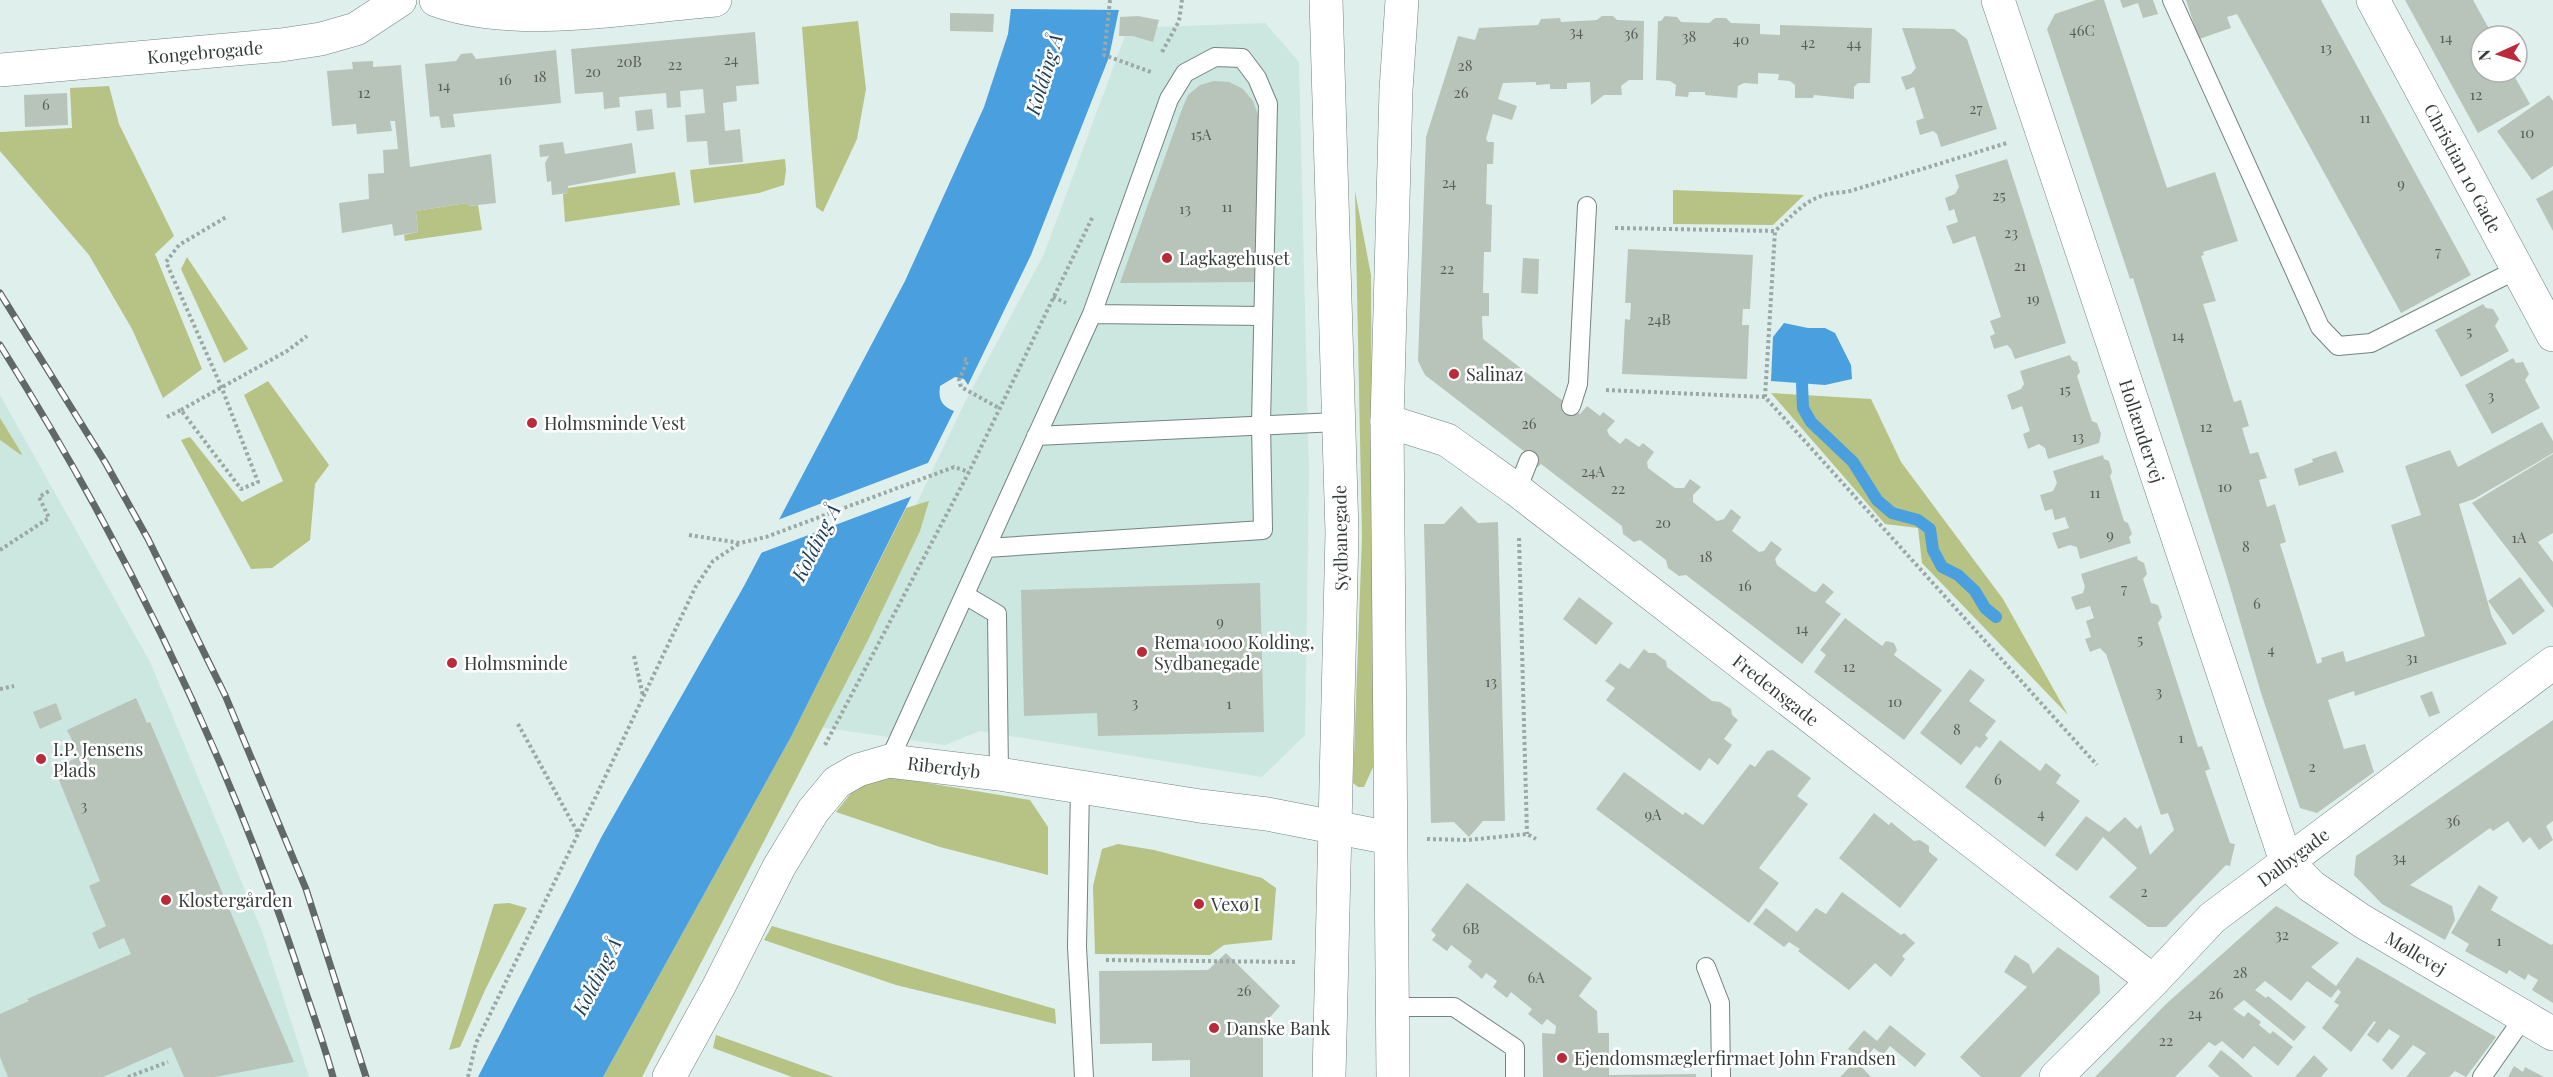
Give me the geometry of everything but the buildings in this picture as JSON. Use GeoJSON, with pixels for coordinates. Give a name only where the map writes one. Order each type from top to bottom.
{"type":"FeatureCollection","features":[{"type":"Feature","properties":{"kind":"street","name":"Kongebrogade"},"geometry":{"type":"LineString","coordinates":[[0,70],[281,45],[321,39],[356,29],[400,0]]}},
{"type":"Feature","properties":{"kind":"street"},"geometry":{"type":"LineString","coordinates":[[436,0],[500,14],[549,15],[715,0]]}},
{"type":"Feature","properties":{"kind":"street","name":"Sydbanegade"},"geometry":{"type":"LineString","coordinates":[[1326,0],[1341,575],[1333,825],[1329,1077]]}},
{"type":"Feature","properties":{"kind":"street"},"geometry":{"type":"LineString","coordinates":[[1393,1077],[1388,421],[1396,90],[1402,0]]}},
{"type":"Feature","properties":{"kind":"street","name":"Hollændervej"},"geometry":{"type":"LineString","coordinates":[[1998,0],[2286,861]]}},
{"type":"Feature","properties":{"kind":"street","name":"Christian 10 Gade"},"geometry":{"type":"LineString","coordinates":[[2373,0],[2553,335]]}},
{"type":"Feature","properties":{"kind":"street","name":"Fredensgade"},"geometry":{"type":"LineString","coordinates":[[1388,421],[1447,440],[1523,475],[2153,981]]}},
{"type":"Feature","properties":{"kind":"street","name":"Dalbygade"},"geometry":{"type":"LineString","coordinates":[[2056,1077],[2153,981],[2212,918],[2553,663]]}},
{"type":"Feature","properties":{"kind":"street","name":"Riberdyb"},"geometry":{"type":"LineString","coordinates":[[669,1077],[719,986],[779,867],[813,811],[837,782],[858,770],[889,761],[999,774],[1200,806],[1267,814],[1333,825],[1390,838]]}},
{"type":"Feature","properties":{"kind":"street","name":"Møllevej"},"geometry":{"type":"LineString","coordinates":[[2286,861],[2311,886],[2362,921],[2553,1034]]}},
{"type":"Feature","properties":{"kind":"lane"},"geometry":{"type":"LineString","coordinates":[[2172,0],[2320,327],[2338,346],[2371,343],[2518,269]]}},
{"type":"Feature","properties":{"kind":"lane"},"geometry":{"type":"LineString","coordinates":[[889,761],[1092,314],[1169,99],[1185,73],[1215,57],[1242,58],[1257,78],[1268,104],[1261,424],[1263,530],[986,548]]}},
{"type":"Feature","properties":{"kind":"lane"},"geometry":{"type":"LineString","coordinates":[[1570,406],[1578,384],[1587,206]]}},
{"type":"Feature","properties":{"kind":"lane"},"geometry":{"type":"LineString","coordinates":[[1092,314],[1263,316]]}},
{"type":"Feature","properties":{"kind":"lane"},"geometry":{"type":"LineString","coordinates":[[1036,436],[1337,422]]}},
{"type":"Feature","properties":{"kind":"lane"},"geometry":{"type":"LineString","coordinates":[[965,595],[998,614],[999,774]]}},
{"type":"Feature","properties":{"kind":"lane"},"geometry":{"type":"LineString","coordinates":[[1080,788],[1078,960],[1084,1077]]}},
{"type":"Feature","properties":{"kind":"lane"},"geometry":{"type":"LineString","coordinates":[[1706,967],[1720,1003],[1721,1077]]}},
{"type":"Feature","properties":{"kind":"lane"},"geometry":{"type":"LineString","coordinates":[[1392,1007],[1454,1007],[1515,1048],[1515,1077]]}},
{"type":"Feature","properties":{"kind":"lane"},"geometry":{"type":"LineString","coordinates":[[2482,1077],[2524,1017]]}},
{"type":"Feature","properties":{"kind":"path"},"geometry":{"type":"LineString","coordinates":[[1110,0],[1104,55],[1152,72]]}},
{"type":"Feature","properties":{"kind":"path"},"geometry":{"type":"LineString","coordinates":[[1150,78],[1179,21],[1182,0]]}},
{"type":"Feature","properties":{"kind":"path"},"geometry":{"type":"LineString","coordinates":[[1609,228],[1774,231],[1810,200],[1826,192],[1847,192],[2042,132]]}},
{"type":"Feature","properties":{"kind":"path"},"geometry":{"type":"LineString","coordinates":[[837,782],[816,762],[969,472],[1095,212]]}},
{"type":"Feature","properties":{"kind":"path"},"geometry":{"type":"LineString","coordinates":[[181,410],[241,489],[258,482],[221,386],[166,262],[179,245],[228,216]]}},
{"type":"Feature","properties":{"kind":"path"},"geometry":{"type":"LineString","coordinates":[[1774,231],[1765,397],[2097,765]]}},
{"type":"Feature","properties":{"kind":"path"},"geometry":{"type":"LineString","coordinates":[[167,417],[286,351],[307,336]]}},
{"type":"Feature","properties":{"kind":"path"},"geometry":{"type":"LineString","coordinates":[[964,358],[968,360],[959,380],[961,387],[999,408]]}},
{"type":"Feature","properties":{"kind":"path"},"geometry":{"type":"LineString","coordinates":[[1604,390],[1765,397]]}},
{"type":"Feature","properties":{"kind":"path"},"geometry":{"type":"LineString","coordinates":[[468,1077],[476,1043],[696,586],[713,561],[740,543],[766,537],[954,467],[969,472]]}},
{"type":"Feature","properties":{"kind":"path"},"geometry":{"type":"LineString","coordinates":[[1523,475],[1527,834]]}},
{"type":"Feature","properties":{"kind":"path"},"geometry":{"type":"LineString","coordinates":[[0,550],[49,518],[39,496],[49,491]]}},
{"type":"Feature","properties":{"kind":"path"},"geometry":{"type":"LineString","coordinates":[[688,535],[740,543]]}},
{"type":"Feature","properties":{"kind":"path"},"geometry":{"type":"LineString","coordinates":[[634,656],[644,697]]}},
{"type":"Feature","properties":{"kind":"path"},"geometry":{"type":"LineString","coordinates":[[0,689],[14,686]]}},
{"type":"Feature","properties":{"kind":"path"},"geometry":{"type":"LineString","coordinates":[[518,724],[578,834]]}},
{"type":"Feature","properties":{"kind":"path"},"geometry":{"type":"LineString","coordinates":[[1390,838],[1468,840],[1527,834],[1536,839]]}},
{"type":"Feature","properties":{"kind":"path"},"geometry":{"type":"LineString","coordinates":[[1078,960],[1331,962]]}},
{"type":"Feature","properties":{"kind":"path"},"geometry":{"type":"LineString","coordinates":[[128,1077],[168,1062]]}},
{"type":"Feature","properties":{"kind":"shaded area"},"geometry":{"type":"Polygon","coordinates":[[[1265,23],[1299,62],[1309,474],[1305,735],[1262,777],[980,731],[945,745],[811,726],[964,404],[1044,254],[1128,28],[1265,23]]]}},
{"type":"Feature","properties":{"kind":"shaded area"},"geometry":{"type":"Polygon","coordinates":[[[0,395],[150,662],[262,931],[309,1077],[0,1077],[0,395]]]}},
{"type":"Feature","properties":{"kind":"green space"},"geometry":{"type":"Polygon","coordinates":[[[858,21],[866,89],[857,139],[823,212],[816,207],[802,27],[858,21]]]}},
{"type":"Feature","properties":{"kind":"green space"},"geometry":{"type":"Polygon","coordinates":[[[109,86],[119,124],[174,236],[155,254],[202,369],[163,398],[132,329],[89,255],[0,151],[0,132],[72,128],[70,88],[109,86]]]}},
{"type":"Feature","properties":{"kind":"green space"},"geometry":{"type":"Polygon","coordinates":[[[785,159],[784,185],[759,193],[694,203],[690,170],[785,159]]]}},
{"type":"Feature","properties":{"kind":"green space"},"geometry":{"type":"Polygon","coordinates":[[[675,172],[680,205],[565,222],[563,194],[568,193],[568,188],[675,172]]]}},
{"type":"Feature","properties":{"kind":"green space"},"geometry":{"type":"Polygon","coordinates":[[[1673,190],[1804,195],[1773,225],[1673,224],[1673,190]]]}},
{"type":"Feature","properties":{"kind":"green space"},"geometry":{"type":"Polygon","coordinates":[[[1355,191],[1371,275],[1374,765],[1364,787],[1358,787],[1353,783],[1362,537],[1355,191]]]}},
{"type":"Feature","properties":{"kind":"green space"},"geometry":{"type":"Polygon","coordinates":[[[467,203],[469,206],[478,205],[482,230],[405,241],[404,235],[418,232],[416,211],[467,203]]]}},
{"type":"Feature","properties":{"kind":"green space"},"geometry":{"type":"Polygon","coordinates":[[[187,257],[248,349],[224,363],[181,269],[187,257]]]}},
{"type":"Feature","properties":{"kind":"green space"},"geometry":{"type":"Polygon","coordinates":[[[268,381],[329,465],[315,484],[310,540],[272,568],[251,569],[181,440],[190,437],[242,502],[283,481],[244,395],[268,381]]]}},
{"type":"Feature","properties":{"kind":"green space"},"geometry":{"type":"Polygon","coordinates":[[[1771,393],[1871,399],[1901,462],[2003,599],[2068,715],[1922,563],[1918,528],[1885,524],[1771,393]]]}},
{"type":"Feature","properties":{"kind":"green space"},"geometry":{"type":"Polygon","coordinates":[[[0,418],[22,454],[21,455],[0,440],[0,418]]]}},
{"type":"Feature","properties":{"kind":"green space"},"geometry":{"type":"Polygon","coordinates":[[[929,501],[920,531],[868,640],[642,1077],[603,1077],[792,735],[906,508],[929,501]]]}},
{"type":"Feature","properties":{"kind":"green space"},"geometry":{"type":"Polygon","coordinates":[[[885,776],[1030,800],[1048,827],[1048,875],[940,847],[836,812],[855,788],[885,776]]]}},
{"type":"Feature","properties":{"kind":"green space"},"geometry":{"type":"Polygon","coordinates":[[[1118,844],[1154,850],[1262,878],[1276,888],[1272,940],[1224,945],[1210,955],[1095,954],[1093,886],[1102,849],[1118,844]]]}},
{"type":"Feature","properties":{"kind":"green space"},"geometry":{"type":"Polygon","coordinates":[[[509,903],[527,908],[485,990],[460,1047],[449,1050],[494,904],[509,903]]]}},
{"type":"Feature","properties":{"kind":"green space"},"geometry":{"type":"Polygon","coordinates":[[[772,926],[1055,1009],[1056,1024],[896,985],[764,940],[772,926]]]}},
{"type":"Feature","properties":{"kind":"green space"},"geometry":{"type":"Polygon","coordinates":[[[716,1035],[834,1077],[792,1077],[713,1048],[716,1035]]]}},
{"type":"Feature","properties":{"kind":"water","name":"Kolding Å"},"geometry":{"type":"Polygon","coordinates":[[[1012,0],[1121,0],[1109,57],[1031,255],[968,385],[964,379],[955,377],[940,386],[942,402],[954,411],[792,735],[603,1077],[478,1077],[602,836],[744,586],[905,281],[984,107],[1008,34],[1012,0]]]}},
{"type":"Feature","properties":{"kind":"water"},"geometry":{"type":"Polygon","coordinates":[[[1784,323],[1808,328],[1825,328],[1835,333],[1851,365],[1852,379],[1825,385],[1771,381],[1773,337],[1784,323]]]}},
{"type":"Feature","properties":{"kind":"pier"},"geometry":{"type":"Polygon","coordinates":[[[1010,0],[1124,0],[1122,10],[1009,9],[1010,0]]]}},
{"type":"Feature","properties":{"kind":"pier"},"geometry":{"type":"Polygon","coordinates":[[[933,461],[915,495],[758,554],[775,521],[933,461]]]}},
{"type":"Feature","properties":{"kind":"waterway"},"geometry":{"type":"LineString","coordinates":[[1802,384],[1803,408],[1811,422],[1853,462],[1877,500],[1892,513],[1918,520],[1930,529],[1933,550],[1942,567],[1958,575],[1975,591],[1985,608],[1996,617]]}},
{"type":"Feature","properties":{"kind":"railway"},"geometry":{"type":"LineString","coordinates":[[0,293],[105,462],[148,539],[225,695],[306,889],[366,1077]]}},
{"type":"Feature","properties":{"kind":"railway"},"geometry":{"type":"LineString","coordinates":[[0,345],[90,496],[170,652],[207,732],[272,895],[333,1077]]}},
{"type":"Feature","properties":{"kind":"place","name":"Lagkagehuset"},"geometry":{"type":"Point","coordinates":[1167,258]}},
{"type":"Feature","properties":{"kind":"place","name":"Salinaz"},"geometry":{"type":"Point","coordinates":[1454,374]}},
{"type":"Feature","properties":{"kind":"place","name":"Holmsminde Vest"},"geometry":{"type":"Point","coordinates":[532,423]}},
{"type":"Feature","properties":{"kind":"place","name":"Rema 1000 Kolding, Sydbanegade"},"geometry":{"type":"Point","coordinates":[1142,652]}},
{"type":"Feature","properties":{"kind":"place","name":"Holmsminde"},"geometry":{"type":"Point","coordinates":[452,663]}},
{"type":"Feature","properties":{"kind":"place","name":"I.P. Jensens Plads"},"geometry":{"type":"Point","coordinates":[41,759]}},
{"type":"Feature","properties":{"kind":"place","name":"Klostergården"},"geometry":{"type":"Point","coordinates":[166,900]}},
{"type":"Feature","properties":{"kind":"place","name":"Vexø I"},"geometry":{"type":"Point","coordinates":[1199,904]}},
{"type":"Feature","properties":{"kind":"place","name":"Danske Bank"},"geometry":{"type":"Point","coordinates":[1214,1028]}},
{"type":"Feature","properties":{"kind":"place","name":"Ejendomsmæglerfirmaet John Frandsen"},"geometry":{"type":"Point","coordinates":[1562,1058]}}]}
